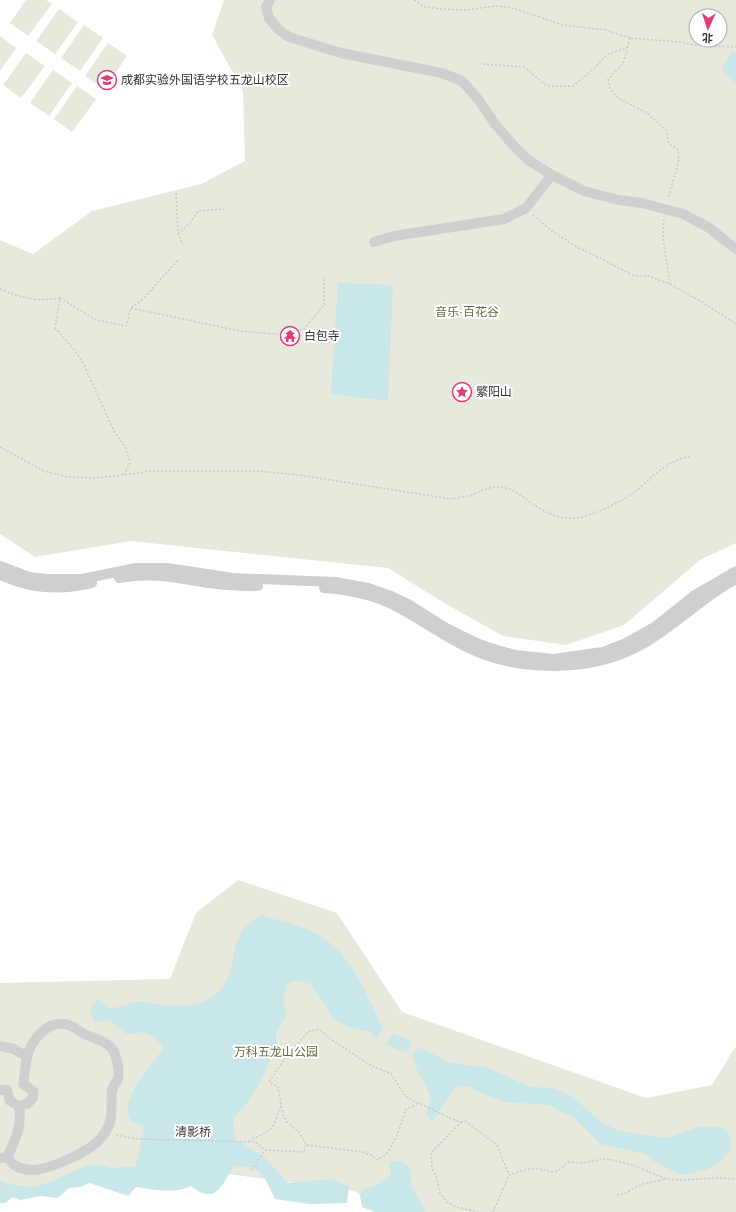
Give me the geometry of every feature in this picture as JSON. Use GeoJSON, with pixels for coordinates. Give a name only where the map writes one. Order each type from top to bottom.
{"type":"FeatureCollection","features":[{"type":"Feature","properties":{"kind":"street"},"geometry":{"type":"LineString","coordinates":[[270,0],[266,7],[269,18],[278,29],[289,37],[341,53],[442,73],[462,81],[512,145],[528,160],[552,175],[584,191],[618,200],[642,203],[683,214],[708,228],[736,249]]}},
{"type":"Feature","properties":{"kind":"street"},"geometry":{"type":"LineString","coordinates":[[374,242],[394,236],[504,218],[526,208],[552,175]]}},
{"type":"Feature","properties":{"kind":"street"},"geometry":{"type":"LineString","coordinates":[[0,566],[29,577],[46,580],[82,579],[136,568],[167,568],[233,578],[335,582],[368,588],[391,596],[408,604],[446,628],[479,644],[516,655],[553,659],[603,652],[624,644],[656,626],[694,595],[736,571]]}},
{"type":"Feature","properties":{"kind":"street"},"geometry":{"type":"LineString","coordinates":[[0,575],[21,583],[35,586],[67,588],[128,576],[147,574],[236,586],[334,589],[377,599],[396,606],[456,642],[488,656],[535,666],[574,665],[594,662],[632,650],[658,634],[709,595],[736,579]]}},
{"type":"Feature","properties":{"kind":"street"},"geometry":{"type":"LineString","coordinates":[[19,1106],[20,1119],[16,1140],[3,1158],[15,1166],[33,1170],[48,1167],[66,1160],[92,1147],[102,1139],[107,1130],[111,1118],[112,1088],[118,1079],[116,1059],[111,1047],[70,1025],[57,1024],[51,1026],[34,1040],[27,1057],[23,1084]]}},
{"type":"Feature","properties":{"kind":"street"},"geometry":{"type":"LineString","coordinates":[[0,1046],[14,1049],[27,1057]]}},
{"type":"Feature","properties":{"kind":"street"},"geometry":{"type":"LineString","coordinates":[[23,1084],[33,1091],[33,1098],[27,1104],[19,1106],[10,1101],[4,1090],[15,1085],[23,1084]]}},
{"type":"Feature","properties":{"kind":"path"},"geometry":{"type":"LineString","coordinates":[[414,0],[426,7],[440,9],[467,10],[494,6],[508,7],[526,12],[562,26],[606,30],[630,38],[679,42],[695,45],[736,47]]}},
{"type":"Feature","properties":{"kind":"path"},"geometry":{"type":"LineString","coordinates":[[630,38],[623,64],[608,79],[610,89],[618,98],[647,113],[666,130],[669,144],[678,150],[679,160],[663,222],[663,238],[670,284]]}},
{"type":"Feature","properties":{"kind":"path"},"geometry":{"type":"LineString","coordinates":[[483,64],[524,67],[547,86],[573,86],[588,74],[608,54],[628,47]]}},
{"type":"Feature","properties":{"kind":"path"},"geometry":{"type":"LineString","coordinates":[[176,193],[178,234],[183,245]]}},
{"type":"Feature","properties":{"kind":"path"},"geometry":{"type":"LineString","coordinates":[[526,208],[553,232],[579,248],[634,276],[648,276],[670,284],[736,324]]}},
{"type":"Feature","properties":{"kind":"path"},"geometry":{"type":"LineString","coordinates":[[178,234],[191,222],[198,211],[224,209]]}},
{"type":"Feature","properties":{"kind":"path"},"geometry":{"type":"LineString","coordinates":[[0,288],[22,298],[46,300],[60,298],[96,320],[126,326],[131,308],[143,299],[179,259]]}},
{"type":"Feature","properties":{"kind":"path"},"geometry":{"type":"LineString","coordinates":[[131,308],[240,331],[286,335],[305,328],[324,305],[324,276]]}},
{"type":"Feature","properties":{"kind":"path"},"geometry":{"type":"LineString","coordinates":[[60,298],[55,328],[74,349],[84,365],[114,431],[126,448],[130,463],[124,475]]}},
{"type":"Feature","properties":{"kind":"path"},"geometry":{"type":"LineString","coordinates":[[0,448],[44,471],[68,477],[93,478],[151,471],[259,471],[299,475],[451,499],[470,495],[488,488],[501,487],[517,492],[532,504],[547,512],[564,517],[575,518],[615,504],[629,496],[671,463],[681,458],[690,457]]}},
{"type":"Feature","properties":{"kind":"path"},"geometry":{"type":"LineString","coordinates":[[248,1142],[255,1142],[265,1150],[304,1152],[306,1144],[299,1132],[287,1122],[278,1088],[269,1082],[288,1054],[308,1032],[319,1029],[328,1038],[369,1065],[391,1073],[405,1096],[452,1119],[461,1122],[465,1121],[497,1145],[509,1175]]}},
{"type":"Feature","properties":{"kind":"path"},"geometry":{"type":"LineString","coordinates":[[306,1144],[363,1152],[378,1160],[386,1154],[393,1142],[405,1110],[418,1103]]}},
{"type":"Feature","properties":{"kind":"path"},"geometry":{"type":"LineString","coordinates":[[248,1142],[271,1128],[277,1112],[282,1105]]}},
{"type":"Feature","properties":{"kind":"path"},"geometry":{"type":"LineString","coordinates":[[461,1122],[431,1153],[432,1168],[437,1179],[440,1193],[447,1202],[456,1207],[479,1212]]}},
{"type":"Feature","properties":{"kind":"path","name":"清影桥"},"geometry":{"type":"LineString","coordinates":[[107,1130],[117,1136],[137,1139],[248,1142]]}},
{"type":"Feature","properties":{"kind":"path"},"geometry":{"type":"LineString","coordinates":[[252,1170],[265,1150]]}},
{"type":"Feature","properties":{"kind":"path"},"geometry":{"type":"LineString","coordinates":[[493,1212],[509,1175],[528,1169],[535,1168],[553,1172],[558,1171],[568,1162],[581,1163],[604,1159],[625,1162],[666,1179]]}},
{"type":"Feature","properties":{"kind":"path"},"geometry":{"type":"LineString","coordinates":[[617,1195],[626,1193],[643,1184],[666,1179],[736,1179]]}},
{"type":"Feature","properties":{"kind":"green space"},"geometry":{"type":"Polygon","coordinates":[[[26,0],[46,0],[52,4],[28,36],[10,23],[26,0]]]}},
{"type":"Feature","properties":{"kind":"green space","name":"音乐·百花谷"},"geometry":{"type":"Polygon","coordinates":[[[224,0],[736,0],[736,543],[700,560],[624,625],[566,645],[503,636],[441,601],[388,568],[131,541],[35,557],[0,534],[0,240],[33,254],[92,211],[201,184],[245,161],[243,91],[212,35],[224,0]]]}},
{"type":"Feature","properties":{"kind":"green space"},"geometry":{"type":"Polygon","coordinates":[[[59,9],[78,22],[55,54],[36,41],[59,9]]]}},
{"type":"Feature","properties":{"kind":"green space"},"geometry":{"type":"Polygon","coordinates":[[[84,25],[103,38],[80,71],[61,58],[84,25]]]}},
{"type":"Feature","properties":{"kind":"green space"},"geometry":{"type":"Polygon","coordinates":[[[0,36],[16,48],[0,71],[0,36]]]}},
{"type":"Feature","properties":{"kind":"green space"},"geometry":{"type":"Polygon","coordinates":[[[108,43],[127,56],[104,89],[85,76],[108,43]]]}},
{"type":"Feature","properties":{"kind":"green space"},"geometry":{"type":"Polygon","coordinates":[[[26,53],[45,66],[21,98],[3,85],[26,53]]]}},
{"type":"Feature","properties":{"kind":"green space"},"geometry":{"type":"Polygon","coordinates":[[[53,70],[72,83],[49,116],[30,103],[53,70]]]}},
{"type":"Feature","properties":{"kind":"green space"},"geometry":{"type":"Polygon","coordinates":[[[77,86],[96,99],[72,132],[54,119],[77,86]]]}},
{"type":"Feature","properties":{"kind":"green space","name":"万科五龙山公园"},"geometry":{"type":"Polygon","coordinates":[[[238,880],[337,913],[402,1012],[646,1098],[712,1085],[736,1046],[736,1212],[383,1212],[355,1191],[182,1168],[0,1192],[0,983],[170,979],[196,913],[238,880]]]}},
{"type":"Feature","properties":{"kind":"water"},"geometry":{"type":"Polygon","coordinates":[[[731,52],[736,53],[736,84],[722,69],[731,52]]]}},
{"type":"Feature","properties":{"kind":"water"},"geometry":{"type":"Polygon","coordinates":[[[338,283],[393,285],[388,401],[331,394],[338,283]]]}},
{"type":"Feature","properties":{"kind":"water"},"geometry":{"type":"Polygon","coordinates":[[[261,915],[311,931],[325,939],[336,949],[346,960],[363,986],[383,1029],[376,1039],[370,1032],[350,1027],[334,1020],[323,1001],[310,984],[296,980],[287,984],[283,1002],[287,1014],[276,1033],[276,1045],[262,1079],[248,1102],[233,1118],[235,1139],[263,1156],[288,1183],[332,1179],[349,1186],[347,1203],[309,1204],[275,1199],[265,1179],[257,1170],[244,1166],[234,1166],[222,1186],[217,1191],[207,1194],[200,1192],[191,1186],[171,1191],[136,1187],[128,1196],[90,1183],[80,1187],[69,1188],[58,1198],[41,1196],[20,1200],[12,1197],[6,1203],[0,1203],[0,1181],[28,1187],[43,1185],[78,1169],[89,1166],[97,1165],[113,1168],[135,1167],[145,1126],[131,1122],[128,1112],[129,1102],[136,1086],[164,1047],[155,1038],[143,1032],[132,1034],[125,1033],[109,1020],[94,1022],[90,1009],[97,999],[111,1009],[140,1002],[180,1006],[204,1001],[215,995],[227,979],[242,931],[246,926],[261,915]]]}},
{"type":"Feature","properties":{"kind":"water"},"geometry":{"type":"Polygon","coordinates":[[[392,1033],[412,1041],[407,1053],[386,1045],[392,1033]]]}},
{"type":"Feature","properties":{"kind":"water"},"geometry":{"type":"Polygon","coordinates":[[[419,1047],[451,1063],[489,1068],[530,1087],[553,1088],[572,1096],[600,1121],[618,1131],[667,1138],[699,1127],[722,1127],[727,1131],[731,1139],[730,1150],[721,1161],[706,1170],[680,1175],[652,1160],[646,1154],[601,1144],[571,1115],[561,1112],[549,1105],[506,1102],[488,1096],[468,1086],[455,1088],[433,1121],[426,1114],[431,1099],[427,1088],[418,1073],[412,1055],[419,1047]]]}},
{"type":"Feature","properties":{"kind":"water"},"geometry":{"type":"Polygon","coordinates":[[[403,1161],[410,1169],[412,1188],[426,1212],[375,1212],[362,1207],[360,1195],[364,1189],[377,1185],[391,1175],[389,1162],[403,1161]]]}},
{"type":"Feature","properties":{"kind":"place","name":"成都实验外国语学校五龙山校区"},"geometry":{"type":"Point","coordinates":[107,80]}},
{"type":"Feature","properties":{"kind":"place","name":"白包寺"},"geometry":{"type":"Point","coordinates":[290,336]}},
{"type":"Feature","properties":{"kind":"place","name":"繁阳山"},"geometry":{"type":"Point","coordinates":[462,392]}}]}
